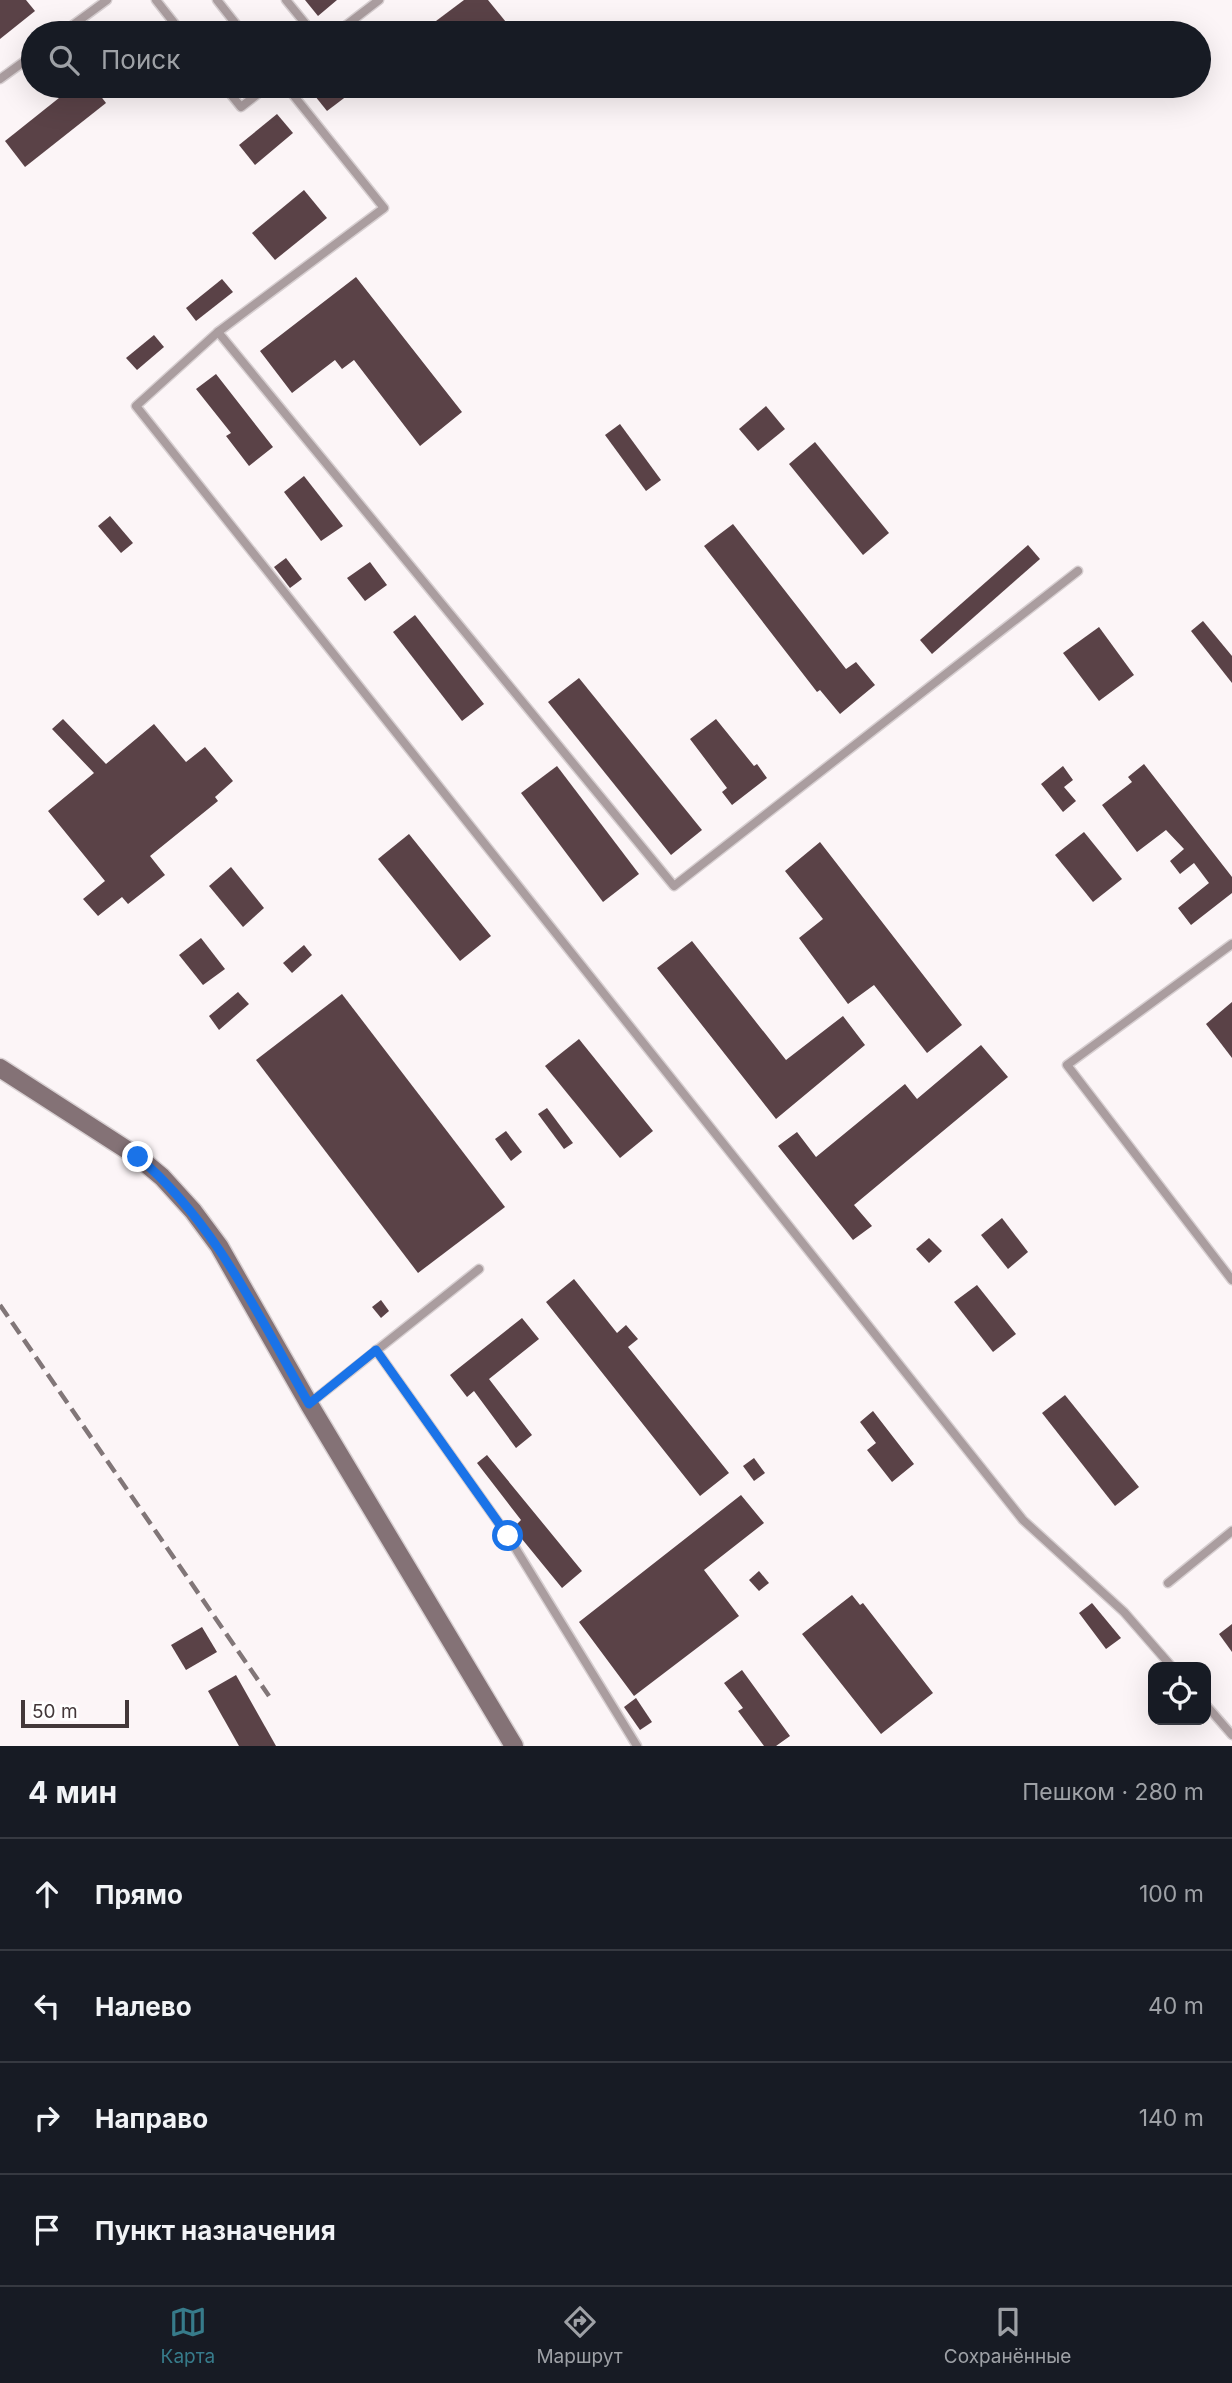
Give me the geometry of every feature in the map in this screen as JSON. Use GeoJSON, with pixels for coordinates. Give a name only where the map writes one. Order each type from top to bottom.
{"type":"FeatureCollection","features":[{"type":"Feature","properties":{"kind":"street"},"geometry":{"type":"LineString","coordinates":[[0,1068],[115,1141],[162,1177],[193,1211],[219,1246],[309,1404],[514,1746]]}},
{"type":"Feature","properties":{"kind":"lane"},"geometry":{"type":"LineString","coordinates":[[78,21],[107,0]]}},
{"type":"Feature","properties":{"kind":"lane"},"geometry":{"type":"LineString","coordinates":[[156,0],[173,21]]}},
{"type":"Feature","properties":{"kind":"lane"},"geometry":{"type":"LineString","coordinates":[[217,0],[234,21]]}},
{"type":"Feature","properties":{"kind":"lane"},"geometry":{"type":"LineString","coordinates":[[286,0],[303,21]]}},
{"type":"Feature","properties":{"kind":"lane"},"geometry":{"type":"LineString","coordinates":[[352,21],[379,0]]}},
{"type":"Feature","properties":{"kind":"lane"},"geometry":{"type":"LineString","coordinates":[[0,79],[21,64]]}},
{"type":"Feature","properties":{"kind":"lane"},"geometry":{"type":"LineString","coordinates":[[234,98],[241,107],[253,98]]}},
{"type":"Feature","properties":{"kind":"lane"},"geometry":{"type":"LineString","coordinates":[[296,98],[384,208],[218,332],[136,406],[1023,1520],[1124,1612],[1168,1662]]}},
{"type":"Feature","properties":{"kind":"lane"},"geometry":{"type":"LineString","coordinates":[[218,332],[674,886],[1078,571]]}},
{"type":"Feature","properties":{"kind":"lane"},"geometry":{"type":"LineString","coordinates":[[1232,944],[1067,1065],[1232,1280]]}},
{"type":"Feature","properties":{"kind":"lane"},"geometry":{"type":"LineString","coordinates":[[309,1404],[479,1269]]}},
{"type":"Feature","properties":{"kind":"lane"},"geometry":{"type":"LineString","coordinates":[[376,1350],[508,1536],[637,1746]]}},
{"type":"Feature","properties":{"kind":"lane"},"geometry":{"type":"LineString","coordinates":[[1168,1583],[1232,1531]]}},
{"type":"Feature","properties":{"kind":"lane"},"geometry":{"type":"LineString","coordinates":[[1211,1711],[1232,1735]]}},
{"type":"Feature","properties":{"kind":"building"},"geometry":{"type":"Polygon","coordinates":[[[0,0],[26,0],[35,11],[0,39],[0,0]]]}},
{"type":"Feature","properties":{"kind":"building"},"geometry":{"type":"Polygon","coordinates":[[[305,0],[337,0],[318,16],[305,0]]]}},
{"type":"Feature","properties":{"kind":"building"},"geometry":{"type":"Polygon","coordinates":[[[464,0],[488,0],[505,21],[436,21],[464,0]]]}},
{"type":"Feature","properties":{"kind":"building"},"geometry":{"type":"Polygon","coordinates":[[[59,98],[102,98],[106,103],[25,167],[5,141],[59,98]]]}},
{"type":"Feature","properties":{"kind":"building"},"geometry":{"type":"Polygon","coordinates":[[[317,98],[344,98],[327,111],[317,98]]]}},
{"type":"Feature","properties":{"kind":"building"},"geometry":{"type":"Polygon","coordinates":[[[277,114],[293,133],[255,165],[239,145],[277,114]]]}},
{"type":"Feature","properties":{"kind":"building"},"geometry":{"type":"Polygon","coordinates":[[[304,190],[327,218],[275,260],[252,233],[304,190]]]}},
{"type":"Feature","properties":{"kind":"building"},"geometry":{"type":"Polygon","coordinates":[[[356,277],[462,412],[420,446],[354,360],[342,369],[335,360],[292,393],[260,351],[356,277]]]}},
{"type":"Feature","properties":{"kind":"building"},"geometry":{"type":"Polygon","coordinates":[[[222,279],[233,292],[196,321],[186,308],[222,279]]]}},
{"type":"Feature","properties":{"kind":"building"},"geometry":{"type":"Polygon","coordinates":[[[154,335],[164,347],[137,370],[126,358],[154,335]]]}},
{"type":"Feature","properties":{"kind":"building"},"geometry":{"type":"Polygon","coordinates":[[[216,374],[273,447],[249,466],[226,436],[231,433],[196,389],[216,374]]]}},
{"type":"Feature","properties":{"kind":"building"},"geometry":{"type":"Polygon","coordinates":[[[766,406],[785,429],[758,451],[739,429],[766,406]]]}},
{"type":"Feature","properties":{"kind":"building"},"geometry":{"type":"Polygon","coordinates":[[[620,424],[661,480],[646,491],[605,435],[620,424]]]}},
{"type":"Feature","properties":{"kind":"building"},"geometry":{"type":"Polygon","coordinates":[[[815,442],[889,533],[863,555],[789,464],[815,442]]]}},
{"type":"Feature","properties":{"kind":"building"},"geometry":{"type":"Polygon","coordinates":[[[304,476],[343,526],[321,541],[284,492],[304,476]]]}},
{"type":"Feature","properties":{"kind":"building"},"geometry":{"type":"Polygon","coordinates":[[[110,516],[133,543],[121,553],[98,526],[110,516]]]}},
{"type":"Feature","properties":{"kind":"building"},"geometry":{"type":"Polygon","coordinates":[[[733,524],[846,669],[856,662],[875,685],[840,714],[820,690],[817,692],[704,546],[733,524]]]}},
{"type":"Feature","properties":{"kind":"building"},"geometry":{"type":"Polygon","coordinates":[[[1028,545],[1040,559],[932,654],[920,640],[1028,545]]]}},
{"type":"Feature","properties":{"kind":"building"},"geometry":{"type":"Polygon","coordinates":[[[286,558],[302,579],[290,588],[274,567],[286,558]]]}},
{"type":"Feature","properties":{"kind":"building"},"geometry":{"type":"Polygon","coordinates":[[[370,562],[387,585],[365,601],[347,578],[370,562]]]}},
{"type":"Feature","properties":{"kind":"building"},"geometry":{"type":"Polygon","coordinates":[[[415,615],[484,704],[462,721],[393,632],[415,615]]]}},
{"type":"Feature","properties":{"kind":"building"},"geometry":{"type":"Polygon","coordinates":[[[1203,621],[1232,656],[1232,683],[1191,631],[1203,621]]]}},
{"type":"Feature","properties":{"kind":"building"},"geometry":{"type":"Polygon","coordinates":[[[1099,627],[1134,675],[1099,701],[1063,653],[1099,627]]]}},
{"type":"Feature","properties":{"kind":"building"},"geometry":{"type":"Polygon","coordinates":[[[579,678],[702,830],[671,855],[548,702],[579,678]]]}},
{"type":"Feature","properties":{"kind":"building"},"geometry":{"type":"Polygon","coordinates":[[[63,719],[106,764],[154,724],[186,762],[205,747],[233,781],[215,797],[218,801],[150,856],[165,875],[128,904],[122,897],[98,916],[83,899],[105,881],[48,811],[94,773],[52,729],[63,719]]]}},
{"type":"Feature","properties":{"kind":"building"},"geometry":{"type":"Polygon","coordinates":[[[716,719],[767,778],[732,805],[722,792],[727,788],[690,739],[716,719]]]}},
{"type":"Feature","properties":{"kind":"building"},"geometry":{"type":"Polygon","coordinates":[[[1144,764],[1232,877],[1232,893],[1191,925],[1178,908],[1209,883],[1194,863],[1180,874],[1170,861],[1184,849],[1166,830],[1137,852],[1102,805],[1132,782],[1128,777],[1144,764]]]}},
{"type":"Feature","properties":{"kind":"building"},"geometry":{"type":"Polygon","coordinates":[[[557,766],[639,874],[603,902],[521,793],[557,766]]]}},
{"type":"Feature","properties":{"kind":"building"},"geometry":{"type":"Polygon","coordinates":[[[1063,766],[1073,780],[1064,787],[1076,801],[1063,812],[1041,784],[1063,766]]]}},
{"type":"Feature","properties":{"kind":"building"},"geometry":{"type":"Polygon","coordinates":[[[1084,832],[1122,879],[1093,902],[1055,855],[1084,832]]]}},
{"type":"Feature","properties":{"kind":"building"},"geometry":{"type":"Polygon","coordinates":[[[409,834],[491,936],[460,961],[378,859],[409,834]]]}},
{"type":"Feature","properties":{"kind":"building"},"geometry":{"type":"Polygon","coordinates":[[[820,842],[962,1025],[927,1053],[874,985],[848,1004],[799,938],[823,919],[785,871],[820,842]]]}},
{"type":"Feature","properties":{"kind":"building"},"geometry":{"type":"Polygon","coordinates":[[[231,867],[264,908],[243,927],[209,886],[231,867]]]}},
{"type":"Feature","properties":{"kind":"building"},"geometry":{"type":"Polygon","coordinates":[[[201,938],[225,969],[203,985],[179,955],[201,938]]]}},
{"type":"Feature","properties":{"kind":"building"},"geometry":{"type":"Polygon","coordinates":[[[692,941],[786,1060],[843,1016],[865,1045],[776,1119],[657,968],[692,941]]]}},
{"type":"Feature","properties":{"kind":"building"},"geometry":{"type":"Polygon","coordinates":[[[304,945],[312,955],[292,973],[283,963],[304,945]]]}},
{"type":"Feature","properties":{"kind":"building"},"geometry":{"type":"Polygon","coordinates":[[[238,992],[249,1004],[219,1030],[209,1016],[238,992]]]}},
{"type":"Feature","properties":{"kind":"building"},"geometry":{"type":"Polygon","coordinates":[[[342,994],[505,1207],[418,1273],[256,1060],[342,994]]]}},
{"type":"Feature","properties":{"kind":"building"},"geometry":{"type":"Polygon","coordinates":[[[1232,1002],[1232,1058],[1206,1024],[1232,1002]]]}},
{"type":"Feature","properties":{"kind":"building"},"geometry":{"type":"Polygon","coordinates":[[[579,1039],[653,1131],[620,1158],[545,1066],[579,1039]]]}},
{"type":"Feature","properties":{"kind":"building"},"geometry":{"type":"Polygon","coordinates":[[[981,1045],[1008,1077],[854,1205],[872,1226],[853,1240],[778,1146],[797,1132],[816,1157],[905,1084],[917,1099],[981,1045]]]}},
{"type":"Feature","properties":{"kind":"building"},"geometry":{"type":"Polygon","coordinates":[[[547,1108],[573,1143],[564,1149],[538,1114],[547,1108]]]}},
{"type":"Feature","properties":{"kind":"building"},"geometry":{"type":"Polygon","coordinates":[[[506,1131],[522,1152],[511,1161],[495,1139],[506,1131]]]}},
{"type":"Feature","properties":{"kind":"building"},"geometry":{"type":"Polygon","coordinates":[[[1002,1218],[1028,1252],[1008,1269],[981,1235],[1002,1218]]]}},
{"type":"Feature","properties":{"kind":"building"},"geometry":{"type":"Polygon","coordinates":[[[929,1238],[942,1251],[929,1263],[916,1249],[929,1238]]]}},
{"type":"Feature","properties":{"kind":"building"},"geometry":{"type":"Polygon","coordinates":[[[574,1279],[617,1333],[626,1325],[638,1339],[628,1347],[729,1473],[700,1496],[546,1302],[574,1279]]]}},
{"type":"Feature","properties":{"kind":"building"},"geometry":{"type":"Polygon","coordinates":[[[977,1285],[1016,1334],[993,1352],[954,1302],[977,1285]]]}},
{"type":"Feature","properties":{"kind":"building"},"geometry":{"type":"Polygon","coordinates":[[[381,1300],[389,1311],[381,1318],[372,1307],[381,1300]]]}},
{"type":"Feature","properties":{"kind":"building"},"geometry":{"type":"Polygon","coordinates":[[[522,1318],[539,1339],[489,1379],[532,1435],[516,1448],[474,1391],[467,1397],[450,1375],[522,1318]]]}},
{"type":"Feature","properties":{"kind":"building"},"geometry":{"type":"Polygon","coordinates":[[[1065,1395],[1139,1487],[1115,1506],[1042,1413],[1065,1395]]]}},
{"type":"Feature","properties":{"kind":"building"},"geometry":{"type":"Polygon","coordinates":[[[873,1411],[914,1464],[892,1482],[867,1450],[876,1443],[860,1422],[873,1411]]]}},
{"type":"Feature","properties":{"kind":"building"},"geometry":{"type":"Polygon","coordinates":[[[487,1455],[582,1571],[562,1588],[513,1528],[521,1520],[477,1463],[487,1455]]]}},
{"type":"Feature","properties":{"kind":"building"},"geometry":{"type":"Polygon","coordinates":[[[754,1458],[765,1473],[754,1481],[743,1466],[754,1458]]]}},
{"type":"Feature","properties":{"kind":"building"},"geometry":{"type":"Polygon","coordinates":[[[741,1495],[764,1523],[704,1570],[739,1616],[634,1696],[579,1622],[741,1495]]]}},
{"type":"Feature","properties":{"kind":"building"},"geometry":{"type":"Polygon","coordinates":[[[759,1571],[769,1583],[759,1591],[749,1580],[759,1571]]]}},
{"type":"Feature","properties":{"kind":"building"},"geometry":{"type":"Polygon","coordinates":[[[852,1595],[860,1605],[863,1603],[933,1693],[881,1734],[802,1634],[852,1595]]]}},
{"type":"Feature","properties":{"kind":"building"},"geometry":{"type":"Polygon","coordinates":[[[1092,1603],[1121,1638],[1106,1649],[1079,1613],[1092,1603]]]}},
{"type":"Feature","properties":{"kind":"building"},"geometry":{"type":"Polygon","coordinates":[[[1232,1624],[1232,1652],[1219,1634],[1232,1624]]]}},
{"type":"Feature","properties":{"kind":"building"},"geometry":{"type":"Polygon","coordinates":[[[202,1627],[217,1652],[186,1670],[171,1645],[202,1627]]]}},
{"type":"Feature","properties":{"kind":"building"},"geometry":{"type":"Polygon","coordinates":[[[742,1670],[790,1736],[776,1746],[764,1746],[738,1711],[743,1708],[724,1683],[742,1670]]]}},
{"type":"Feature","properties":{"kind":"building"},"geometry":{"type":"Polygon","coordinates":[[[236,1675],[276,1746],[239,1746],[208,1691],[236,1675]]]}},
{"type":"Feature","properties":{"kind":"building"},"geometry":{"type":"Polygon","coordinates":[[[636,1698],[652,1722],[640,1730],[624,1707],[636,1698]]]}},
{"type":"Feature","properties":{"kind":"railway"},"geometry":{"type":"LineString","coordinates":[[0,1305],[269,1696]]}},
{"type":"Feature","properties":{"kind":"route"},"geometry":{"type":"LineString","coordinates":[[138,1157],[162,1177],[193,1211],[219,1246],[309,1404],[376,1350],[508,1536]]}}]}
